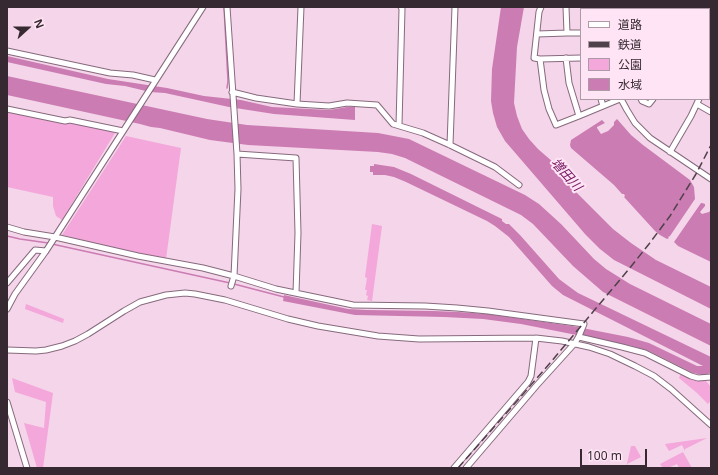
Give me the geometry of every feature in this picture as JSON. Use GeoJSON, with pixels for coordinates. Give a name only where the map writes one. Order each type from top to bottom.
{"type":"FeatureCollection","features":[{"type":"Feature","properties":{"kind":"street"},"geometry":{"type":"LineString","coordinates":[[7,309],[127,126],[202,7]]}},
{"type":"Feature","properties":{"kind":"street"},"geometry":{"type":"LineString","coordinates":[[227,7],[238,189],[234,277],[231,286]]}},
{"type":"Feature","properties":{"kind":"street"},"geometry":{"type":"LineString","coordinates":[[297,104],[301,7]]}},
{"type":"Feature","properties":{"kind":"street"},"geometry":{"type":"LineString","coordinates":[[399,125],[402,7]]}},
{"type":"Feature","properties":{"kind":"street"},"geometry":{"type":"LineString","coordinates":[[450,145],[455,7]]}},
{"type":"Feature","properties":{"kind":"street"},"geometry":{"type":"LineString","coordinates":[[541,7],[534,58],[580,58]]}},
{"type":"Feature","properties":{"kind":"street"},"geometry":{"type":"LineString","coordinates":[[566,7],[567,33]]}},
{"type":"Feature","properties":{"kind":"street"},"geometry":{"type":"LineString","coordinates":[[537,34],[580,33]]}},
{"type":"Feature","properties":{"kind":"street"},"geometry":{"type":"LineString","coordinates":[[7,52],[110,74],[133,75],[155,81]]}},
{"type":"Feature","properties":{"kind":"street"},"geometry":{"type":"LineString","coordinates":[[566,58],[569,83],[579,116]]}},
{"type":"Feature","properties":{"kind":"street"},"geometry":{"type":"LineString","coordinates":[[540,59],[544,90],[556,125],[618,100]]}},
{"type":"Feature","properties":{"kind":"street"},"geometry":{"type":"LineString","coordinates":[[232,93],[297,104],[329,106],[347,103],[377,105],[393,124],[423,133],[450,145],[495,168],[519,185]]}},
{"type":"Feature","properties":{"kind":"street"},"geometry":{"type":"LineString","coordinates":[[601,100],[603,106]]}},
{"type":"Feature","properties":{"kind":"street"},"geometry":{"type":"LineString","coordinates":[[621,100],[639,127],[650,138],[711,179]]}},
{"type":"Feature","properties":{"kind":"street"},"geometry":{"type":"LineString","coordinates":[[642,100],[649,104],[651,100]]}},
{"type":"Feature","properties":{"kind":"street"},"geometry":{"type":"LineString","coordinates":[[670,152],[698,102],[711,112]]}},
{"type":"Feature","properties":{"kind":"street"},"geometry":{"type":"LineString","coordinates":[[7,109],[65,121],[70,120],[123,132]]}},
{"type":"Feature","properties":{"kind":"street"},"geometry":{"type":"LineString","coordinates":[[237,154],[296,158],[298,234],[296,293]]}},
{"type":"Feature","properties":{"kind":"street"},"geometry":{"type":"LineString","coordinates":[[7,227],[24,232],[138,256],[203,268],[276,289],[353,305],[425,306],[488,311],[584,324],[574,343],[466,468]]}},
{"type":"Feature","properties":{"kind":"street"},"geometry":{"type":"LineString","coordinates":[[7,282],[35,250],[47,249]]}},
{"type":"Feature","properties":{"kind":"street"},"geometry":{"type":"LineString","coordinates":[[7,350],[36,351],[62,346],[88,334],[140,302],[181,293],[195,294],[209,296],[288,319],[318,326],[378,336],[419,339],[536,338],[574,343],[610,354],[654,376],[671,388],[711,425]]}},
{"type":"Feature","properties":{"kind":"street"},"geometry":{"type":"LineString","coordinates":[[579,336],[645,353],[691,376],[698,378],[711,377]]}},
{"type":"Feature","properties":{"kind":"street"},"geometry":{"type":"LineString","coordinates":[[454,468],[528,382],[531,376],[536,338]]}},
{"type":"Feature","properties":{"kind":"street"},"geometry":{"type":"LineString","coordinates":[[7,402],[27,468]]}},
{"type":"Feature","properties":{"kind":"green space"},"geometry":{"type":"Polygon","coordinates":[[[8,112],[64,124],[68,122],[115,133],[62,220],[56,216],[53,206],[53,197],[7,187],[8,112]]]}},
{"type":"Feature","properties":{"kind":"green space"},"geometry":{"type":"Polygon","coordinates":[[[126,136],[181,148],[166,259],[62,235],[126,136]]]}},
{"type":"Feature","properties":{"kind":"green space"},"geometry":{"type":"Polygon","coordinates":[[[372,224],[382,226],[372,301],[367,300],[367,290],[365,290],[367,278],[365,277],[372,224]]]}},
{"type":"Feature","properties":{"kind":"green space"},"geometry":{"type":"Polygon","coordinates":[[[26,304],[64,319],[63,323],[25,309],[26,304]]]}},
{"type":"Feature","properties":{"kind":"green space"},"geometry":{"type":"Polygon","coordinates":[[[681,373],[706,380],[711,387],[711,400],[708,404],[679,378],[681,373]]]}},
{"type":"Feature","properties":{"kind":"green space"},"geometry":{"type":"Polygon","coordinates":[[[12,378],[53,393],[43,468],[37,468],[24,423],[44,428],[46,402],[15,392],[12,378]]]}},
{"type":"Feature","properties":{"kind":"green space"},"geometry":{"type":"Polygon","coordinates":[[[707,438],[685,449],[685,451],[682,445],[669,451],[665,444],[707,438]]]}},
{"type":"Feature","properties":{"kind":"green space"},"geometry":{"type":"Polygon","coordinates":[[[631,446],[635,446],[641,457],[627,464],[629,468],[626,468],[631,446]]]}},
{"type":"Feature","properties":{"kind":"green space"},"geometry":{"type":"Polygon","coordinates":[[[683,452],[692,468],[679,468],[677,464],[668,468],[663,468],[660,464],[683,452]]]}},
{"type":"Feature","properties":{"kind":"water"},"geometry":{"type":"Polygon","coordinates":[[[501,7],[524,7],[517,47],[514,103],[522,129],[538,149],[553,162],[574,190],[613,229],[656,260],[711,287],[711,309],[614,260],[600,249],[585,234],[505,141],[497,127],[491,101],[492,69],[501,7]]]}},
{"type":"Feature","properties":{"kind":"water"},"geometry":{"type":"Polygon","coordinates":[[[7,56],[108,79],[167,88],[204,96],[241,100],[272,107],[329,110],[355,107],[355,120],[274,114],[229,107],[165,93],[150,92],[125,86],[106,84],[7,62],[7,56]]]}},
{"type":"Feature","properties":{"kind":"water"},"geometry":{"type":"Polygon","coordinates":[[[7,76],[207,119],[247,125],[378,133],[409,139],[525,195],[539,204],[606,269],[630,284],[711,324],[711,346],[603,292],[573,266],[533,224],[521,215],[405,158],[378,152],[248,145],[210,140],[7,95],[7,76]]]}},
{"type":"Feature","properties":{"kind":"water"},"geometry":{"type":"Polygon","coordinates":[[[617,119],[631,135],[690,180],[694,187],[695,199],[667,239],[655,231],[624,197],[624,194],[622,194],[614,185],[571,148],[571,140],[602,120],[605,123],[597,127],[601,134],[608,131],[617,119]]]}},
{"type":"Feature","properties":{"kind":"water"},"geometry":{"type":"Polygon","coordinates":[[[374,164],[394,167],[411,174],[502,219],[502,221],[509,224],[520,235],[559,279],[567,285],[578,293],[711,357],[711,373],[703,375],[693,373],[649,351],[632,346],[521,324],[483,319],[355,315],[283,301],[284,295],[348,309],[488,314],[572,326],[628,337],[649,343],[697,366],[703,366],[563,295],[552,286],[509,237],[495,226],[406,182],[385,175],[373,175],[373,172],[370,172],[370,166],[374,166],[374,164]]]}},
{"type":"Feature","properties":{"kind":"water"},"geometry":{"type":"Polygon","coordinates":[[[701,203],[705,204],[700,212],[702,214],[711,210],[711,262],[678,246],[674,242],[701,203]]]}},
{"type":"Feature","properties":{"kind":"waterway"},"geometry":{"type":"LineString","coordinates":[[224,7],[228,81],[227,88]]}},
{"type":"Feature","properties":{"kind":"waterway"},"geometry":{"type":"LineString","coordinates":[[7,236],[48,243]]}},
{"type":"Feature","properties":{"kind":"waterway"},"geometry":{"type":"LineString","coordinates":[[52,244],[230,283]]}},
{"type":"Feature","properties":{"kind":"waterway"},"geometry":{"type":"LineString","coordinates":[[234,284],[284,297]]}},
{"type":"Feature","properties":{"kind":"railway"},"geometry":{"type":"LineString","coordinates":[[458,468],[545,369],[649,244],[670,216],[696,174],[711,145]]}},
{"type":"Feature","properties":{"kind":"water label","name":"増田川"},"geometry":{"type":"Point","coordinates":[566,175]}}]}
